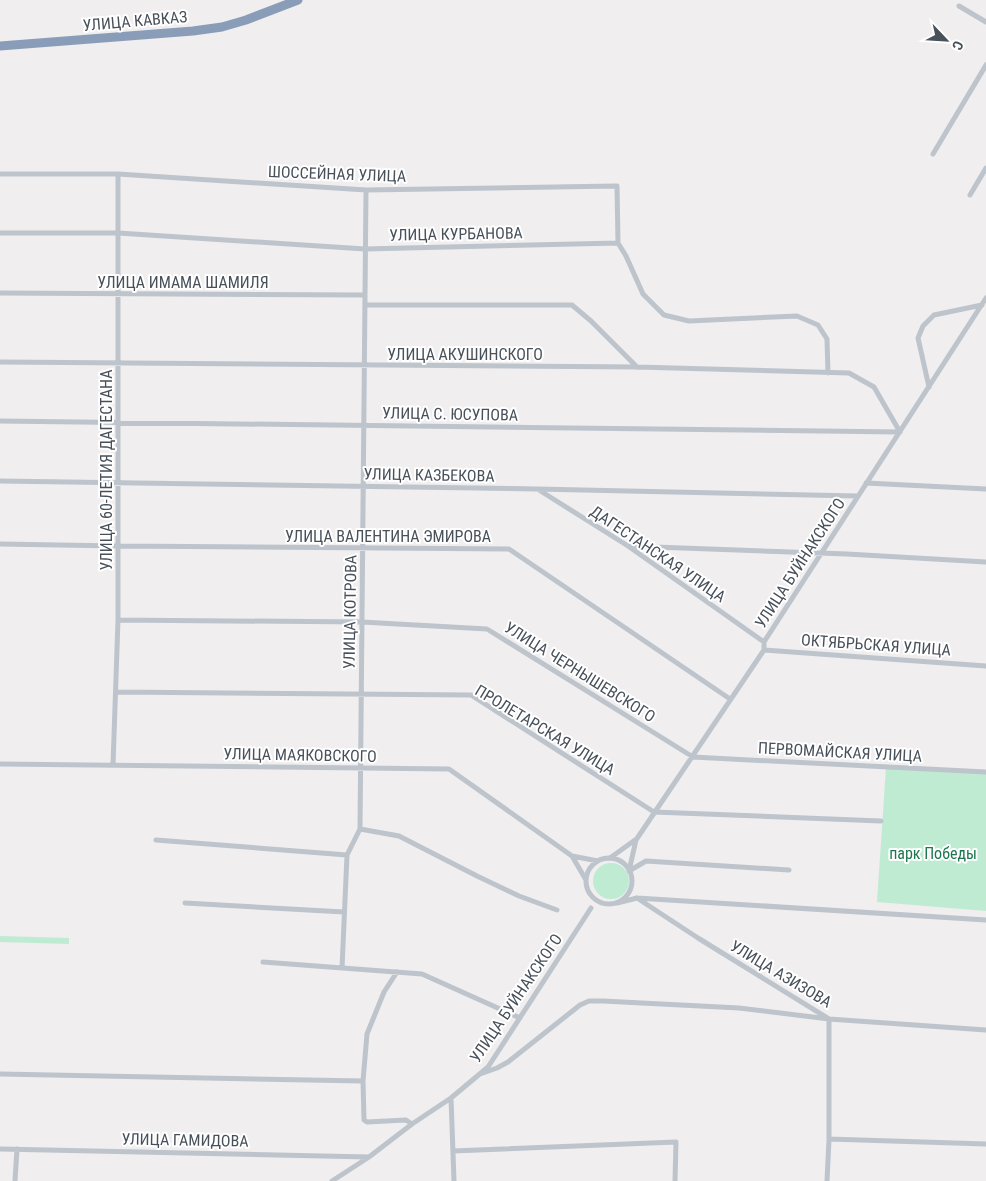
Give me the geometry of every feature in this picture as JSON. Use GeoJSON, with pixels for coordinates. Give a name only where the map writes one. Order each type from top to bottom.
{"type":"FeatureCollection","features":[{"type":"Feature","properties":{"kind":"highway","name":"УЛИЦА КАВКАЗ"},"geometry":{"type":"LineString","coordinates":[[0,46],[203,30],[246,20],[298,0]]}},
{"type":"Feature","properties":{"kind":"street"},"geometry":{"type":"LineString","coordinates":[[958,6],[986,22]]}},
{"type":"Feature","properties":{"kind":"street"},"geometry":{"type":"LineString","coordinates":[[933,154],[986,65]]}},
{"type":"Feature","properties":{"kind":"street"},"geometry":{"type":"LineString","coordinates":[[970,195],[986,168]]}},
{"type":"Feature","properties":{"kind":"street","name":"ШОССЕЙНАЯ УЛИЦА"},"geometry":{"type":"LineString","coordinates":[[0,174],[118,174],[366,190],[617,186],[618,243]]}},
{"type":"Feature","properties":{"kind":"street","name":"УЛИЦА 60-ЛЕТИЯ ДАГЕСТАНА"},"geometry":{"type":"LineString","coordinates":[[113,765],[118,620],[118,174]]}},
{"type":"Feature","properties":{"kind":"street","name":"УЛИЦА КОТРОВА"},"geometry":{"type":"LineString","coordinates":[[342,968],[347,855],[360,829],[366,190]]}},
{"type":"Feature","properties":{"kind":"street","name":"УЛИЦА КУРБАНОВА"},"geometry":{"type":"LineString","coordinates":[[0,233],[118,233],[365,249],[618,243]]}},
{"type":"Feature","properties":{"kind":"street"},"geometry":{"type":"LineString","coordinates":[[618,243],[626,256],[642,294],[664,315],[689,321],[797,316],[818,325],[827,339],[828,373]]}},
{"type":"Feature","properties":{"kind":"street","name":"УЛИЦА ИМАМА ШАМИЛЯ"},"geometry":{"type":"LineString","coordinates":[[0,293],[365,294]]}},
{"type":"Feature","properties":{"kind":"street","name":"УЛИЦА БУЙНАКСКОГО"},"geometry":{"type":"LineString","coordinates":[[636,840],[764,650],[764,642],[986,298]]}},
{"type":"Feature","properties":{"kind":"street"},"geometry":{"type":"LineString","coordinates":[[365,305],[572,305],[591,321],[637,367]]}},
{"type":"Feature","properties":{"kind":"street"},"geometry":{"type":"LineString","coordinates":[[928,387],[918,338],[923,326],[934,316],[982,305]]}},
{"type":"Feature","properties":{"kind":"street","name":"УЛИЦА АКУШИНСКОГО"},"geometry":{"type":"LineString","coordinates":[[0,362],[637,367],[849,373],[874,387],[900,432]]}},
{"type":"Feature","properties":{"kind":"street","name":"УЛИЦА С. ЮСУПОВА"},"geometry":{"type":"LineString","coordinates":[[0,421],[900,432]]}},
{"type":"Feature","properties":{"kind":"street","name":"УЛИЦА КАЗБЕКОВА"},"geometry":{"type":"LineString","coordinates":[[0,481],[858,496]]}},
{"type":"Feature","properties":{"kind":"street"},"geometry":{"type":"LineString","coordinates":[[866,483],[986,489]]}},
{"type":"Feature","properties":{"kind":"street","name":"ДАГЕСТАНСКАЯ УЛИЦА"},"geometry":{"type":"LineString","coordinates":[[538,489],[628,546],[764,642]]}},
{"type":"Feature","properties":{"kind":"street","name":"УЛИЦА ВАЛЕНТИНА ЭМИРОВА"},"geometry":{"type":"LineString","coordinates":[[0,544],[510,549],[730,699]]}},
{"type":"Feature","properties":{"kind":"street"},"geometry":{"type":"LineString","coordinates":[[628,546],[822,553],[986,562]]}},
{"type":"Feature","properties":{"kind":"street","name":"УЛИЦА ЧЕРНЫШЕВСКОГО"},"geometry":{"type":"LineString","coordinates":[[118,620],[362,622],[487,629],[693,757]]}},
{"type":"Feature","properties":{"kind":"street","name":"ОКТЯБРЬСКАЯ УЛИЦА"},"geometry":{"type":"LineString","coordinates":[[764,650],[986,666]]}},
{"type":"Feature","properties":{"kind":"street","name":"ПРОЛЕТАРСКАЯ УЛИЦА"},"geometry":{"type":"LineString","coordinates":[[116,692],[471,695],[654,812]]}},
{"type":"Feature","properties":{"kind":"street","name":"ПЕРВОМАЙСКАЯ УЛИЦА"},"geometry":{"type":"LineString","coordinates":[[693,757],[986,772]]}},
{"type":"Feature","properties":{"kind":"street","name":"УЛИЦА МАЯКОВСКОГО"},"geometry":{"type":"LineString","coordinates":[[0,764],[449,769],[572,856]]}},
{"type":"Feature","properties":{"kind":"street"},"geometry":{"type":"LineString","coordinates":[[654,812],[882,822]]}},
{"type":"Feature","properties":{"kind":"street"},"geometry":{"type":"LineString","coordinates":[[360,829],[399,836],[519,896],[557,910]]}},
{"type":"Feature","properties":{"kind":"street"},"geometry":{"type":"LineString","coordinates":[[156,840],[347,855]]}},
{"type":"Feature","properties":{"kind":"street"},"geometry":{"type":"LineString","coordinates":[[572,856],[598,861],[610,858],[636,840]]}},
{"type":"Feature","properties":{"kind":"street"},"geometry":{"type":"LineString","coordinates":[[629,871],[636,840]]}},
{"type":"Feature","properties":{"kind":"street"},"geometry":{"type":"LineString","coordinates":[[572,856],[586,880],[590,894],[595,900],[610,904]]}},
{"type":"Feature","properties":{"kind":"street"},"geometry":{"type":"LineString","coordinates":[[610,858],[620,861],[626,866],[632,878],[637,898]]}},
{"type":"Feature","properties":{"kind":"street"},"geometry":{"type":"LineString","coordinates":[[586,880],[592,866],[598,861]]}},
{"type":"Feature","properties":{"kind":"street"},"geometry":{"type":"LineString","coordinates":[[629,871],[646,861],[789,870]]}},
{"type":"Feature","properties":{"kind":"street"},"geometry":{"type":"LineString","coordinates":[[617,903],[629,892],[632,884]]}},
{"type":"Feature","properties":{"kind":"street"},"geometry":{"type":"LineString","coordinates":[[590,894],[591,908],[637,898],[986,920]]}},
{"type":"Feature","properties":{"kind":"street","name":"УЛИЦА АЗИЗОВА"},"geometry":{"type":"LineString","coordinates":[[637,898],[829,1019],[986,1030]]}},
{"type":"Feature","properties":{"kind":"street"},"geometry":{"type":"LineString","coordinates":[[185,903],[344,912]]}},
{"type":"Feature","properties":{"kind":"street","name":"УЛИЦА БУЙНАКСКОГО"},"geometry":{"type":"LineString","coordinates":[[332,1181],[451,1098],[488,1067],[591,908]]}},
{"type":"Feature","properties":{"kind":"street"},"geometry":{"type":"LineString","coordinates":[[263,962],[422,974],[520,1018]]}},
{"type":"Feature","properties":{"kind":"street"},"geometry":{"type":"LineString","coordinates":[[397,972],[384,992],[367,1034],[363,1082],[365,1122],[406,1120],[412,1124]]}},
{"type":"Feature","properties":{"kind":"street"},"geometry":{"type":"LineString","coordinates":[[480,1074],[508,1062],[580,1005],[589,1001],[603,1000],[739,1008],[829,1019],[827,1181]]}},
{"type":"Feature","properties":{"kind":"street"},"geometry":{"type":"LineString","coordinates":[[0,1074],[363,1082]]}},
{"type":"Feature","properties":{"kind":"street"},"geometry":{"type":"LineString","coordinates":[[451,1098],[454,1181]]}},
{"type":"Feature","properties":{"kind":"street"},"geometry":{"type":"LineString","coordinates":[[829,1139],[986,1144]]}},
{"type":"Feature","properties":{"kind":"street"},"geometry":{"type":"LineString","coordinates":[[453,1150],[676,1142],[675,1181]]}},
{"type":"Feature","properties":{"kind":"street","name":"УЛИЦА ГАМИДОВА"},"geometry":{"type":"LineString","coordinates":[[0,1149],[369,1157]]}},
{"type":"Feature","properties":{"kind":"street"},"geometry":{"type":"LineString","coordinates":[[16,1181],[17,1149]]}},
{"type":"Feature","properties":{"kind":"green space","name":"парк Победы"},"geometry":{"type":"Polygon","coordinates":[[[886,767],[986,771],[986,911],[877,902],[886,767]]]}},
{"type":"Feature","properties":{"kind":"green space"},"geometry":{"type":"Polygon","coordinates":[[[611,863],[618,864],[624,868],[628,874],[628,888],[624,894],[618,898],[611,899],[604,898],[598,894],[594,888],[593,881],[594,874],[598,868],[604,864],[611,863]]]}},
{"type":"Feature","properties":{"kind":"green space"},"geometry":{"type":"Polygon","coordinates":[[[0,936],[69,938],[69,944],[0,942],[0,936]]]}}]}
